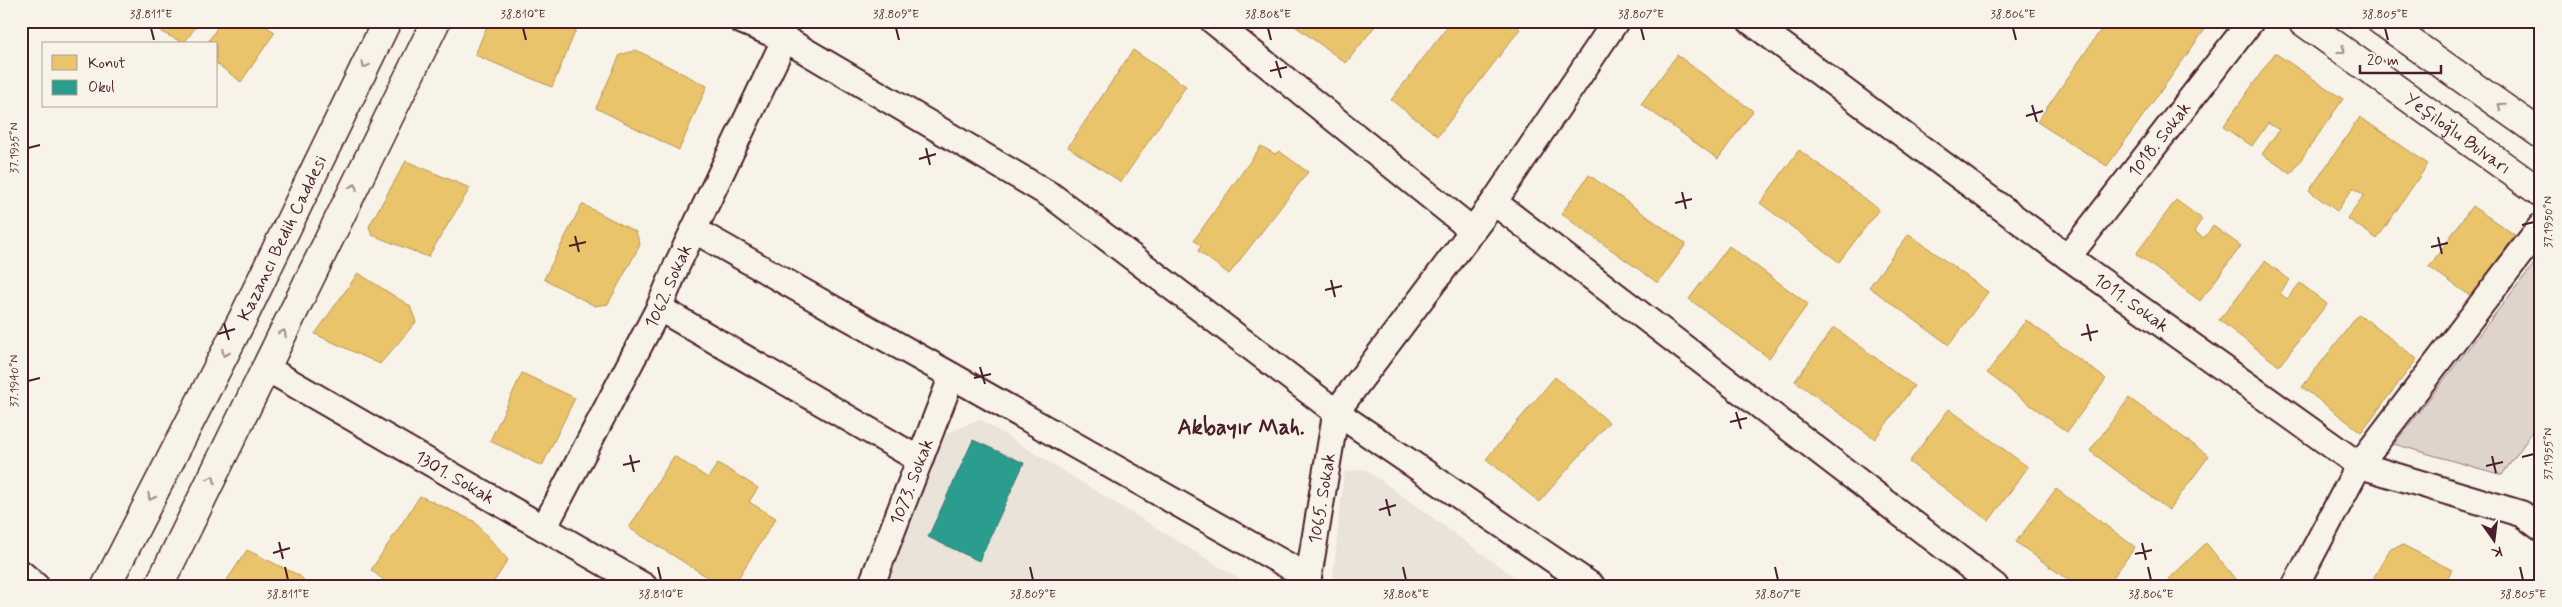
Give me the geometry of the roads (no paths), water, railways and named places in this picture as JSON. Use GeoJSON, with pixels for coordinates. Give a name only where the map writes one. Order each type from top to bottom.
{"type":"FeatureCollection","features":[{"type":"Feature","properties":{"kind":"main road","name":"Kazancı Bedih Caddesi"},"geometry":{"type":"LineString","coordinates":[[106,586],[244,316],[387,21]]}},
{"type":"Feature","properties":{"kind":"main road"},"geometry":{"type":"LineString","coordinates":[[159,586],[436,21]]}},
{"type":"Feature","properties":{"kind":"main road","name":"Yeşiloğlu Bulvarı"},"geometry":{"type":"LineString","coordinates":[[2302,21],[2541,193]]}},
{"type":"Feature","properties":{"kind":"main road"},"geometry":{"type":"LineString","coordinates":[[2381,21],[2541,134]]}},
{"type":"Feature","properties":{"kind":"street"},"geometry":{"type":"LineString","coordinates":[[742,21],[785,40],[1052,196],[1336,412],[1592,586]]}},
{"type":"Feature","properties":{"kind":"street"},"geometry":{"type":"LineString","coordinates":[[1213,21],[1472,230]]}},
{"type":"Feature","properties":{"kind":"street"},"geometry":{"type":"LineString","coordinates":[[1336,412],[1494,202],[1616,21]]}},
{"type":"Feature","properties":{"kind":"street","name":"1011. Sokak"},"geometry":{"type":"LineString","coordinates":[[1750,21],[2068,257],[2359,465],[2522,514],[2541,528]]}},
{"type":"Feature","properties":{"kind":"street","name":"1018. Sokak"},"geometry":{"type":"LineString","coordinates":[[2068,257],[2251,21]]}},
{"type":"Feature","properties":{"kind":"street","name":"1062. Sokak"},"geometry":{"type":"LineString","coordinates":[[544,528],[660,308],[694,230],[785,40]]}},
{"type":"Feature","properties":{"kind":"street"},"geometry":{"type":"LineString","coordinates":[[1494,202],[1995,586]]}},
{"type":"Feature","properties":{"kind":"street"},"geometry":{"type":"LineString","coordinates":[[2295,586],[2359,465],[2541,226]]}},
{"type":"Feature","properties":{"kind":"street"},"geometry":{"type":"LineString","coordinates":[[694,230],[952,376],[1307,581]]}},
{"type":"Feature","properties":{"kind":"street"},"geometry":{"type":"LineString","coordinates":[[660,308],[920,460]]}},
{"type":"Feature","properties":{"kind":"street","name":"1301. Sokak"},"geometry":{"type":"LineString","coordinates":[[266,368],[644,586]]}},
{"type":"Feature","properties":{"kind":"street","name":"1073. Sokak"},"geometry":{"type":"LineString","coordinates":[[871,586],[952,376]]}},
{"type":"Feature","properties":{"kind":"street","name":"1065. Sokak"},"geometry":{"type":"LineString","coordinates":[[1307,581],[1336,412]]}},
{"type":"Feature","properties":{"kind":"street"},"geometry":{"type":"LineString","coordinates":[[21,573],[36,586]]}},
{"type":"Feature","properties":{"kind":"district","name":"Akbayır Mah."},"geometry":{"type":"Point","coordinates":[1241,426]}}]}
